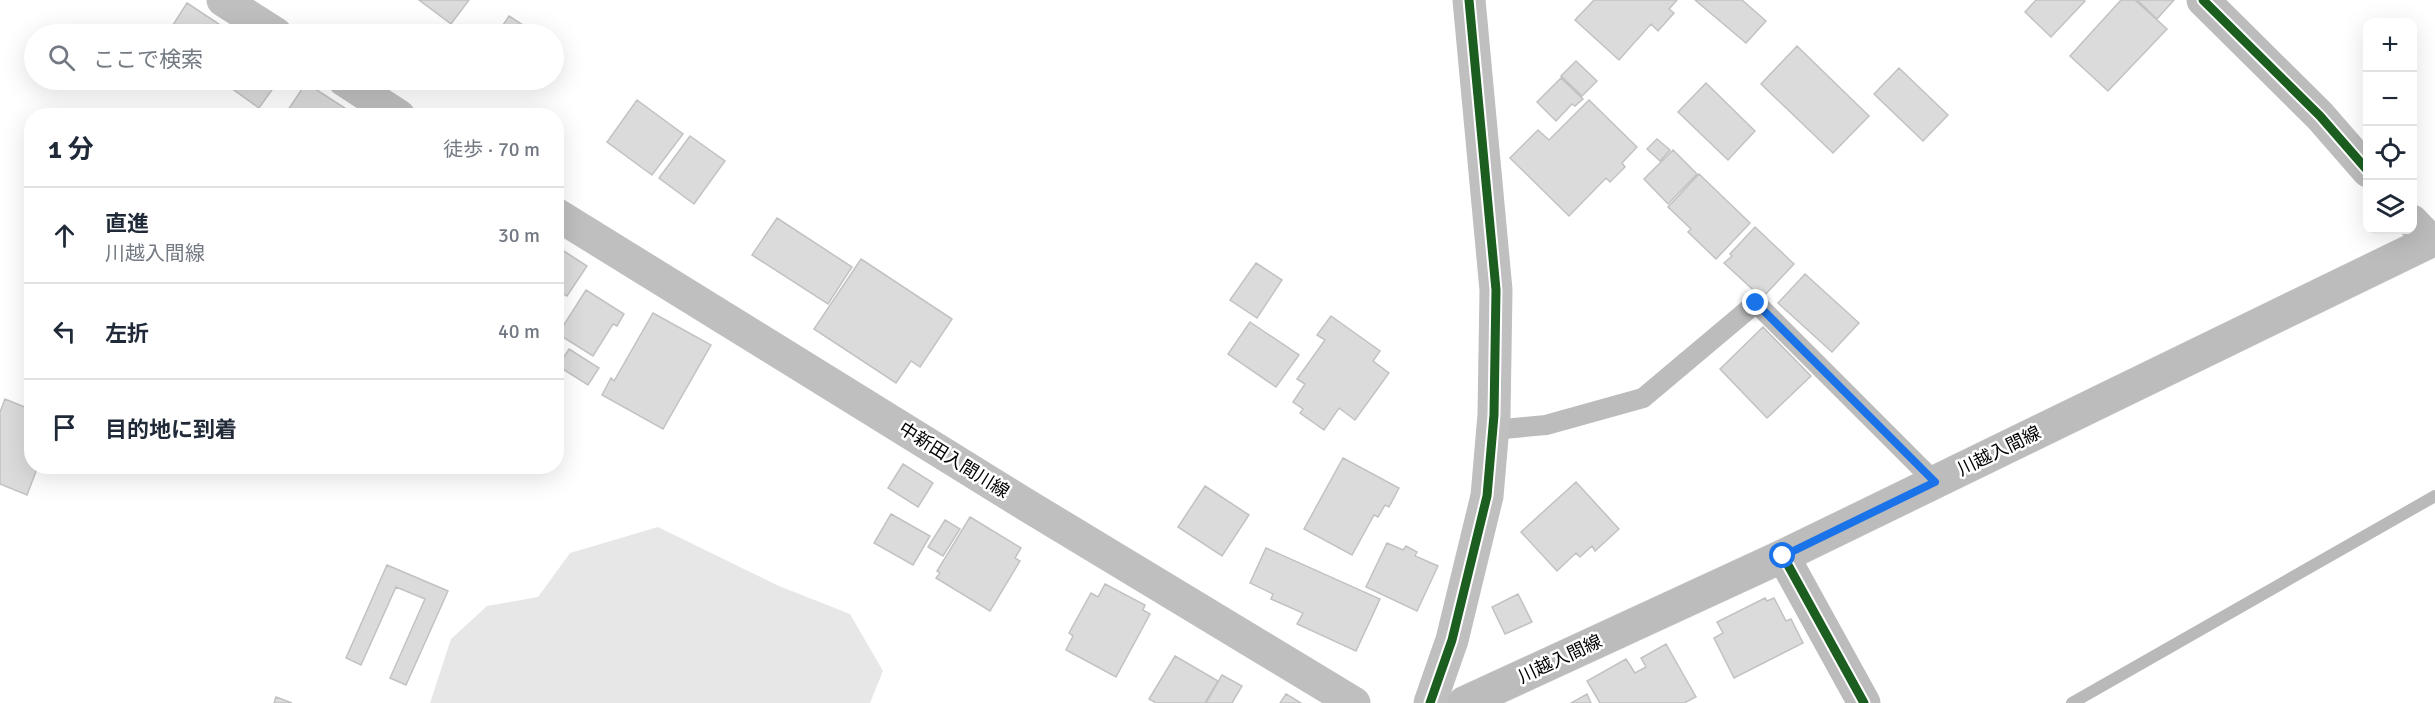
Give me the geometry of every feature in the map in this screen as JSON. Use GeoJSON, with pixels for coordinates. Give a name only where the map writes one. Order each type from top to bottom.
{"type":"FeatureCollection","features":[{"type":"Feature","properties":{"kind":"main road"},"geometry":{"type":"LineString","coordinates":[[223,0],[260,24]]}},
{"type":"Feature","properties":{"kind":"main road"},"geometry":{"type":"LineString","coordinates":[[1430,703],[1452,640],[1486,495],[1493,430],[1496,290],[1469,0]]}},
{"type":"Feature","properties":{"kind":"main road"},"geometry":{"type":"LineString","coordinates":[[2203,0],[2320,116],[2363,166]]}},
{"type":"Feature","properties":{"kind":"main road"},"geometry":{"type":"LineString","coordinates":[[359,90],[387,108]]}},
{"type":"Feature","properties":{"kind":"main road","name":"中新田入間川線"},"geometry":{"type":"LineString","coordinates":[[564,219],[1028,506],[1354,703]]}},
{"type":"Feature","properties":{"kind":"main road","name":"川越入間線"},"geometry":{"type":"LineString","coordinates":[[1464,703],[1783,556],[1935,482],[2426,234]]}},
{"type":"Feature","properties":{"kind":"main road"},"geometry":{"type":"LineString","coordinates":[[1783,556],[1864,703]]}},
{"type":"Feature","properties":{"kind":"lane"},"geometry":{"type":"LineString","coordinates":[[1493,430],[1546,425],[1643,398],[1756,303],[1935,482]]}},
{"type":"Feature","properties":{"kind":"shaded area"},"geometry":{"type":"Polygon","coordinates":[[[658,527],[779,586],[850,614],[883,671],[870,703],[430,703],[451,639],[487,606],[538,597],[570,553],[658,527]]]}},
{"type":"Feature","properties":{"kind":"building"},"geometry":{"type":"Polygon","coordinates":[[[419,0],[469,0],[451,24],[419,0]]]}},
{"type":"Feature","properties":{"kind":"building"},"geometry":{"type":"Polygon","coordinates":[[[1594,0],[1677,0],[1669,9],[1674,13],[1658,31],[1651,24],[1619,60],[1575,20],[1594,0]]]}},
{"type":"Feature","properties":{"kind":"building"},"geometry":{"type":"Polygon","coordinates":[[[1695,0],[1742,0],[1766,21],[1746,43],[1695,0]]]}},
{"type":"Feature","properties":{"kind":"building"},"geometry":{"type":"Polygon","coordinates":[[[2036,0],[2085,1],[2051,37],[2025,12],[2036,0]]]}},
{"type":"Feature","properties":{"kind":"building"},"geometry":{"type":"Polygon","coordinates":[[[2121,0],[2135,0],[2167,29],[2108,91],[2070,56],[2121,0]]]}},
{"type":"Feature","properties":{"kind":"building"},"geometry":{"type":"Polygon","coordinates":[[[2137,0],[2174,0],[2157,19],[2137,0]]]}},
{"type":"Feature","properties":{"kind":"building"},"geometry":{"type":"Polygon","coordinates":[[[187,3],[219,24],[174,24],[187,3]]]}},
{"type":"Feature","properties":{"kind":"building"},"geometry":{"type":"Polygon","coordinates":[[[509,16],[521,24],[504,24],[509,16]]]}},
{"type":"Feature","properties":{"kind":"building"},"geometry":{"type":"Polygon","coordinates":[[[1797,46],[1869,116],[1833,153],[1761,84],[1797,46]]]}},
{"type":"Feature","properties":{"kind":"building"},"geometry":{"type":"Polygon","coordinates":[[[1576,61],[1597,81],[1582,96],[1561,76],[1576,61]]]}},
{"type":"Feature","properties":{"kind":"building"},"geometry":{"type":"Polygon","coordinates":[[[1899,68],[1948,115],[1923,141],[1874,94],[1899,68]]]}},
{"type":"Feature","properties":{"kind":"building"},"geometry":{"type":"Polygon","coordinates":[[[1561,78],[1583,99],[1575,106],[1572,104],[1556,121],[1537,102],[1561,78]]]}},
{"type":"Feature","properties":{"kind":"building"},"geometry":{"type":"Polygon","coordinates":[[[1706,83],[1755,131],[1728,160],[1678,112],[1706,83]]]}},
{"type":"Feature","properties":{"kind":"building"},"geometry":{"type":"Polygon","coordinates":[[[234,90],[272,90],[259,108],[234,90]]]}},
{"type":"Feature","properties":{"kind":"building"},"geometry":{"type":"Polygon","coordinates":[[[301,90],[317,90],[345,108],[289,108],[301,90]]]}},
{"type":"Feature","properties":{"kind":"building"},"geometry":{"type":"Polygon","coordinates":[[[637,100],[683,134],[652,175],[607,142],[637,100]]]}},
{"type":"Feature","properties":{"kind":"building"},"geometry":{"type":"Polygon","coordinates":[[[1589,100],[1637,147],[1622,163],[1625,167],[1610,182],[1606,178],[1569,216],[1510,158],[1538,130],[1549,140],[1589,100]]]}},
{"type":"Feature","properties":{"kind":"building"},"geometry":{"type":"Polygon","coordinates":[[[690,136],[725,161],[694,204],[659,178],[690,136]]]}},
{"type":"Feature","properties":{"kind":"building"},"geometry":{"type":"Polygon","coordinates":[[[1657,139],[1670,150],[1660,161],[1647,149],[1657,139]]]}},
{"type":"Feature","properties":{"kind":"building"},"geometry":{"type":"Polygon","coordinates":[[[1673,150],[1697,174],[1668,204],[1644,179],[1673,150]]]}},
{"type":"Feature","properties":{"kind":"building"},"geometry":{"type":"Polygon","coordinates":[[[1699,174],[1750,223],[1716,259],[1688,232],[1691,229],[1668,207],[1699,174]]]}},
{"type":"Feature","properties":{"kind":"building"},"geometry":{"type":"Polygon","coordinates":[[[777,218],[852,267],[828,304],[752,255],[777,218]]]}},
{"type":"Feature","properties":{"kind":"building"},"geometry":{"type":"Polygon","coordinates":[[[1755,227],[1794,264],[1762,298],[1724,263],[1755,227]]]}},
{"type":"Feature","properties":{"kind":"building"},"geometry":{"type":"Polygon","coordinates":[[[564,251],[587,266],[567,296],[564,294],[564,251]]]}},
{"type":"Feature","properties":{"kind":"building"},"geometry":{"type":"Polygon","coordinates":[[[861,259],[952,319],[920,367],[911,361],[896,383],[814,329],[861,259]]]}},
{"type":"Feature","properties":{"kind":"building"},"geometry":{"type":"Polygon","coordinates":[[[1256,263],[1282,280],[1257,318],[1230,300],[1256,263]]]}},
{"type":"Feature","properties":{"kind":"building"},"geometry":{"type":"Polygon","coordinates":[[[1805,274],[1859,323],[1832,352],[1778,303],[1805,274]]]}},
{"type":"Feature","properties":{"kind":"building"},"geometry":{"type":"Polygon","coordinates":[[[586,290],[624,314],[617,326],[613,324],[593,356],[564,338],[564,325],[586,290]]]}},
{"type":"Feature","properties":{"kind":"building"},"geometry":{"type":"Polygon","coordinates":[[[653,313],[711,345],[663,429],[602,395],[611,378],[614,381],[653,313]]]}},
{"type":"Feature","properties":{"kind":"building"},"geometry":{"type":"Polygon","coordinates":[[[1331,316],[1380,351],[1373,361],[1389,373],[1355,420],[1339,408],[1324,430],[1300,413],[1303,409],[1293,402],[1305,384],[1297,379],[1325,340],[1317,335],[1331,316]]]}},
{"type":"Feature","properties":{"kind":"building"},"geometry":{"type":"Polygon","coordinates":[[[1250,322],[1299,355],[1276,387],[1228,354],[1250,322]]]}},
{"type":"Feature","properties":{"kind":"building"},"geometry":{"type":"Polygon","coordinates":[[[1763,327],[1811,376],[1767,418],[1720,369],[1763,327]]]}},
{"type":"Feature","properties":{"kind":"building"},"geometry":{"type":"Polygon","coordinates":[[[569,349],[599,368],[588,385],[564,370],[564,357],[569,349]]]}},
{"type":"Feature","properties":{"kind":"building"},"geometry":{"type":"Polygon","coordinates":[[[5,399],[24,407],[24,474],[35,474],[27,495],[0,484],[0,412],[5,399]]]}},
{"type":"Feature","properties":{"kind":"building"},"geometry":{"type":"Polygon","coordinates":[[[1343,458],[1399,488],[1389,507],[1385,505],[1378,517],[1374,515],[1352,555],[1304,529],[1343,458]]]}},
{"type":"Feature","properties":{"kind":"building"},"geometry":{"type":"Polygon","coordinates":[[[903,464],[933,483],[918,507],[888,488],[903,464]]]}},
{"type":"Feature","properties":{"kind":"building"},"geometry":{"type":"Polygon","coordinates":[[[1576,482],[1619,529],[1595,551],[1592,546],[1580,557],[1576,553],[1557,571],[1521,532],[1576,482]]]}},
{"type":"Feature","properties":{"kind":"building"},"geometry":{"type":"Polygon","coordinates":[[[1205,486],[1249,515],[1222,556],[1178,527],[1205,486]]]}},
{"type":"Feature","properties":{"kind":"building"},"geometry":{"type":"Polygon","coordinates":[[[891,514],[930,536],[913,565],[874,543],[891,514]]]}},
{"type":"Feature","properties":{"kind":"building"},"geometry":{"type":"Polygon","coordinates":[[[970,517],[1021,548],[1015,558],[1020,561],[990,611],[936,578],[940,573],[937,571],[970,517]]]}},
{"type":"Feature","properties":{"kind":"building"},"geometry":{"type":"Polygon","coordinates":[[[945,520],[960,529],[943,556],[928,547],[945,520]]]}},
{"type":"Feature","properties":{"kind":"building"},"geometry":{"type":"Polygon","coordinates":[[[1387,543],[1403,550],[1406,546],[1417,552],[1415,556],[1438,566],[1417,611],[1366,587],[1387,543]]]}},
{"type":"Feature","properties":{"kind":"building"},"geometry":{"type":"Polygon","coordinates":[[[1266,548],[1380,599],[1356,651],[1297,624],[1303,613],[1271,599],[1273,594],[1250,583],[1266,548]]]}},
{"type":"Feature","properties":{"kind":"building"},"geometry":{"type":"Polygon","coordinates":[[[387,565],[448,591],[406,685],[390,678],[425,599],[396,587],[361,665],[346,658],[387,565]]]}},
{"type":"Feature","properties":{"kind":"building"},"geometry":{"type":"Polygon","coordinates":[[[1105,584],[1145,605],[1143,610],[1150,614],[1116,677],[1066,650],[1073,636],[1069,633],[1091,593],[1098,597],[1105,584]]]}},
{"type":"Feature","properties":{"kind":"building"},"geometry":{"type":"Polygon","coordinates":[[[1518,594],[1532,622],[1505,634],[1492,607],[1518,594]]]}},
{"type":"Feature","properties":{"kind":"building"},"geometry":{"type":"Polygon","coordinates":[[[1765,598],[1767,601],[1774,598],[1786,621],[1791,619],[1803,643],[1734,678],[1714,638],[1723,633],[1717,622],[1765,598]]]}},
{"type":"Feature","properties":{"kind":"building"},"geometry":{"type":"Polygon","coordinates":[[[1666,644],[1696,697],[1684,703],[1600,703],[1587,681],[1626,659],[1635,673],[1646,667],[1641,658],[1666,644]]]}},
{"type":"Feature","properties":{"kind":"building"},"geometry":{"type":"Polygon","coordinates":[[[1175,656],[1218,681],[1205,703],[1156,703],[1149,699],[1175,656]]]}},
{"type":"Feature","properties":{"kind":"building"},"geometry":{"type":"Polygon","coordinates":[[[1222,675],[1242,686],[1232,703],[1206,703],[1222,675]]]}},
{"type":"Feature","properties":{"kind":"building"},"geometry":{"type":"Polygon","coordinates":[[[1286,694],[1301,703],[1280,703],[1286,694]]]}},
{"type":"Feature","properties":{"kind":"building"},"geometry":{"type":"Polygon","coordinates":[[[1587,694],[1591,703],[1571,703],[1587,694]]]}},
{"type":"Feature","properties":{"kind":"building"},"geometry":{"type":"Polygon","coordinates":[[[276,697],[292,703],[274,703],[276,697]]]}},
{"type":"Feature","properties":{"kind":"waterway"},"geometry":{"type":"LineString","coordinates":[[2072,703],[2435,496]]}},
{"type":"Feature","properties":{"kind":"cycle path"},"geometry":{"type":"LineString","coordinates":[[1430,703],[1452,640],[1487,496],[1494,415],[1496,290],[1469,0]]}},
{"type":"Feature","properties":{"kind":"cycle path"},"geometry":{"type":"LineString","coordinates":[[2203,0],[2320,116],[2363,165]]}},
{"type":"Feature","properties":{"kind":"cycle path"},"geometry":{"type":"LineString","coordinates":[[1783,556],[1864,703]]}},
{"type":"Feature","properties":{"kind":"route"},"geometry":{"type":"LineString","coordinates":[[1756,303],[1935,482],[1783,556]]}}]}
